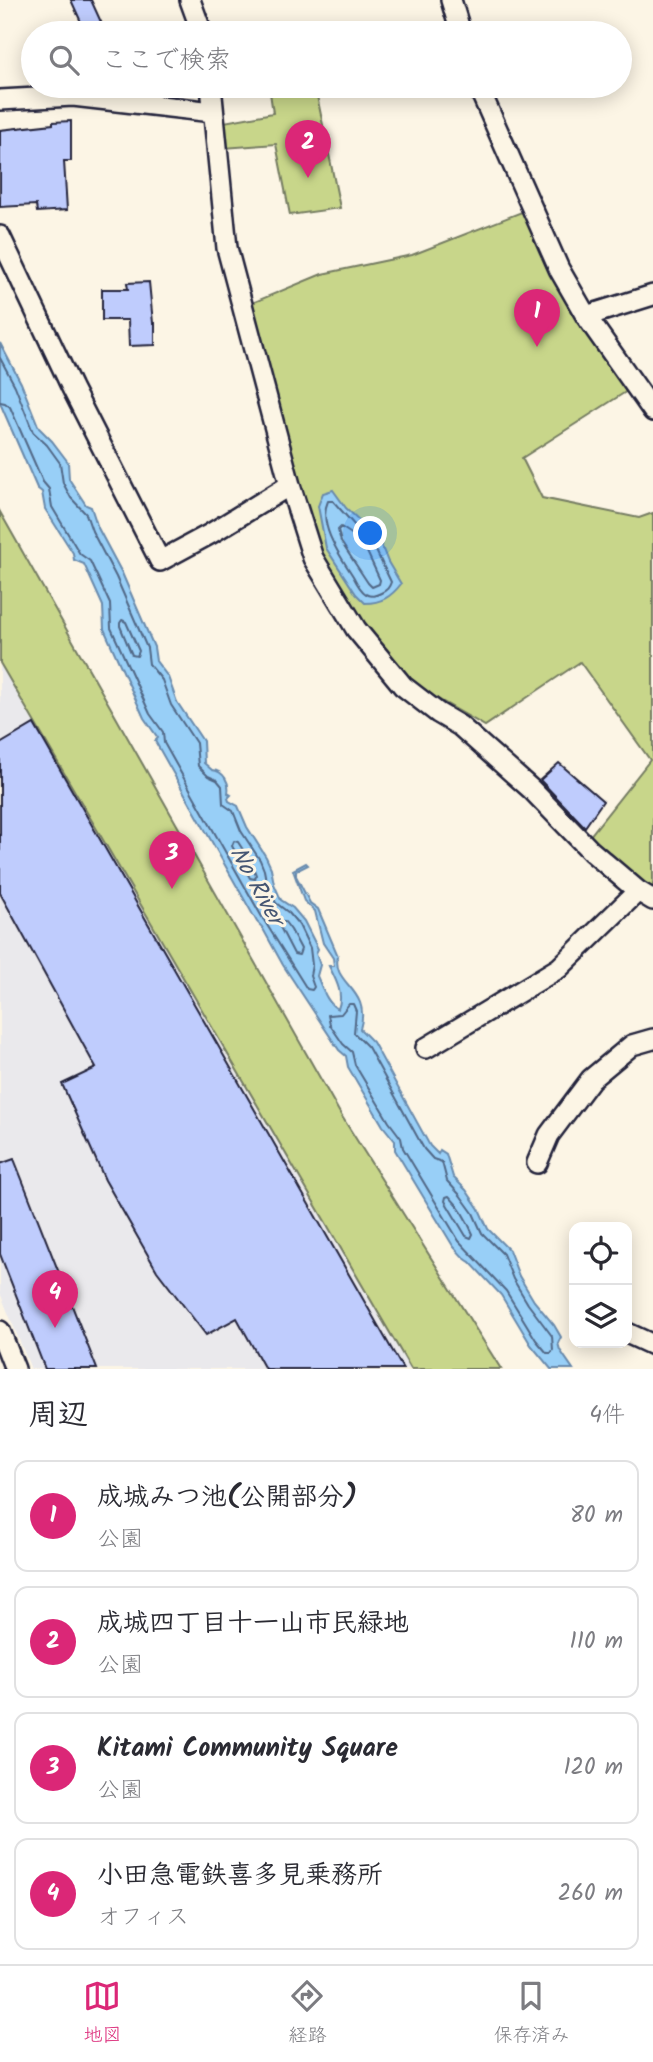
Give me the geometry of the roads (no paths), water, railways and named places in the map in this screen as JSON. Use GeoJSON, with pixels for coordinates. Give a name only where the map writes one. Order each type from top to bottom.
{"type":"FeatureCollection","features":[{"type":"Feature","properties":{"kind":"street"},"geometry":{"type":"LineString","coordinates":[[190,0],[198,21]]}},
{"type":"Feature","properties":{"kind":"street"},"geometry":{"type":"LineString","coordinates":[[451,0],[457,21]]}},
{"type":"Feature","properties":{"kind":"street"},"geometry":{"type":"LineString","coordinates":[[0,100],[36,98]]}},
{"type":"Feature","properties":{"kind":"street"},"geometry":{"type":"LineString","coordinates":[[91,98],[214,112]]}},
{"type":"Feature","properties":{"kind":"street"},"geometry":{"type":"LineString","coordinates":[[212,98],[227,248],[290,485],[313,558],[356,629],[403,686],[460,726],[501,761],[591,851],[645,895],[559,968],[426,1048]]}},
{"type":"Feature","properties":{"kind":"street"},"geometry":{"type":"LineString","coordinates":[[483,98],[559,269],[586,316],[653,411]]}},
{"type":"Feature","properties":{"kind":"street"},"geometry":{"type":"LineString","coordinates":[[0,236],[72,388],[160,561],[290,485]]}},
{"type":"Feature","properties":{"kind":"street"},"geometry":{"type":"LineString","coordinates":[[586,316],[653,295]]}},
{"type":"Feature","properties":{"kind":"street"},"geometry":{"type":"LineString","coordinates":[[537,1163],[549,1135],[591,1079],[632,1045],[653,1039]]}},
{"type":"Feature","properties":{"kind":"street"},"geometry":{"type":"LineString","coordinates":[[0,1331],[15,1369]]}},
{"type":"Feature","properties":{"kind":"street"},"geometry":{"type":"LineString","coordinates":[[632,1335],[653,1345]]}},
{"type":"Feature","properties":{"kind":"water","name":"No River"},"geometry":{"type":"Polygon","coordinates":[[[0,343],[21,383],[39,428],[68,462],[69,479],[86,505],[91,507],[98,528],[122,573],[154,647],[156,661],[168,677],[177,702],[203,741],[204,763],[225,778],[228,793],[231,795],[229,801],[238,806],[247,827],[266,857],[281,900],[293,908],[304,921],[318,949],[316,953],[320,965],[317,976],[325,995],[338,1009],[340,992],[329,966],[334,966],[333,958],[323,943],[315,911],[304,901],[293,870],[306,863],[308,865],[296,871],[296,876],[310,903],[318,909],[338,956],[340,974],[361,1004],[360,1029],[373,1042],[430,1146],[438,1154],[440,1150],[446,1154],[453,1177],[479,1209],[488,1229],[509,1250],[519,1276],[561,1337],[558,1343],[560,1350],[573,1369],[551,1369],[531,1345],[501,1295],[453,1246],[395,1150],[395,1141],[348,1067],[346,1056],[339,1050],[283,965],[155,741],[158,738],[144,718],[104,629],[103,606],[84,564],[74,560],[73,553],[45,509],[42,492],[37,488],[0,403],[0,343]]]}},
{"type":"Feature","properties":{"kind":"water"},"geometry":{"type":"Polygon","coordinates":[[[333,490],[346,508],[373,529],[401,584],[376,602],[365,603],[356,594],[326,548],[318,506],[323,493],[333,490]]]}},
{"type":"Feature","properties":{"kind":"place","name":"成城四丁目十一山市民緑地"},"geometry":{"type":"Point","coordinates":[308,178]}},
{"type":"Feature","properties":{"kind":"place","name":"成城みつ池(公開部分)"},"geometry":{"type":"Point","coordinates":[537,347]}},
{"type":"Feature","properties":{"kind":"place","name":"Kitami Community Square"},"geometry":{"type":"Point","coordinates":[172,889]}},
{"type":"Feature","properties":{"kind":"place","name":"小田急電鉄喜多見乗務所"},"geometry":{"type":"Point","coordinates":[55,1328]}}]}
